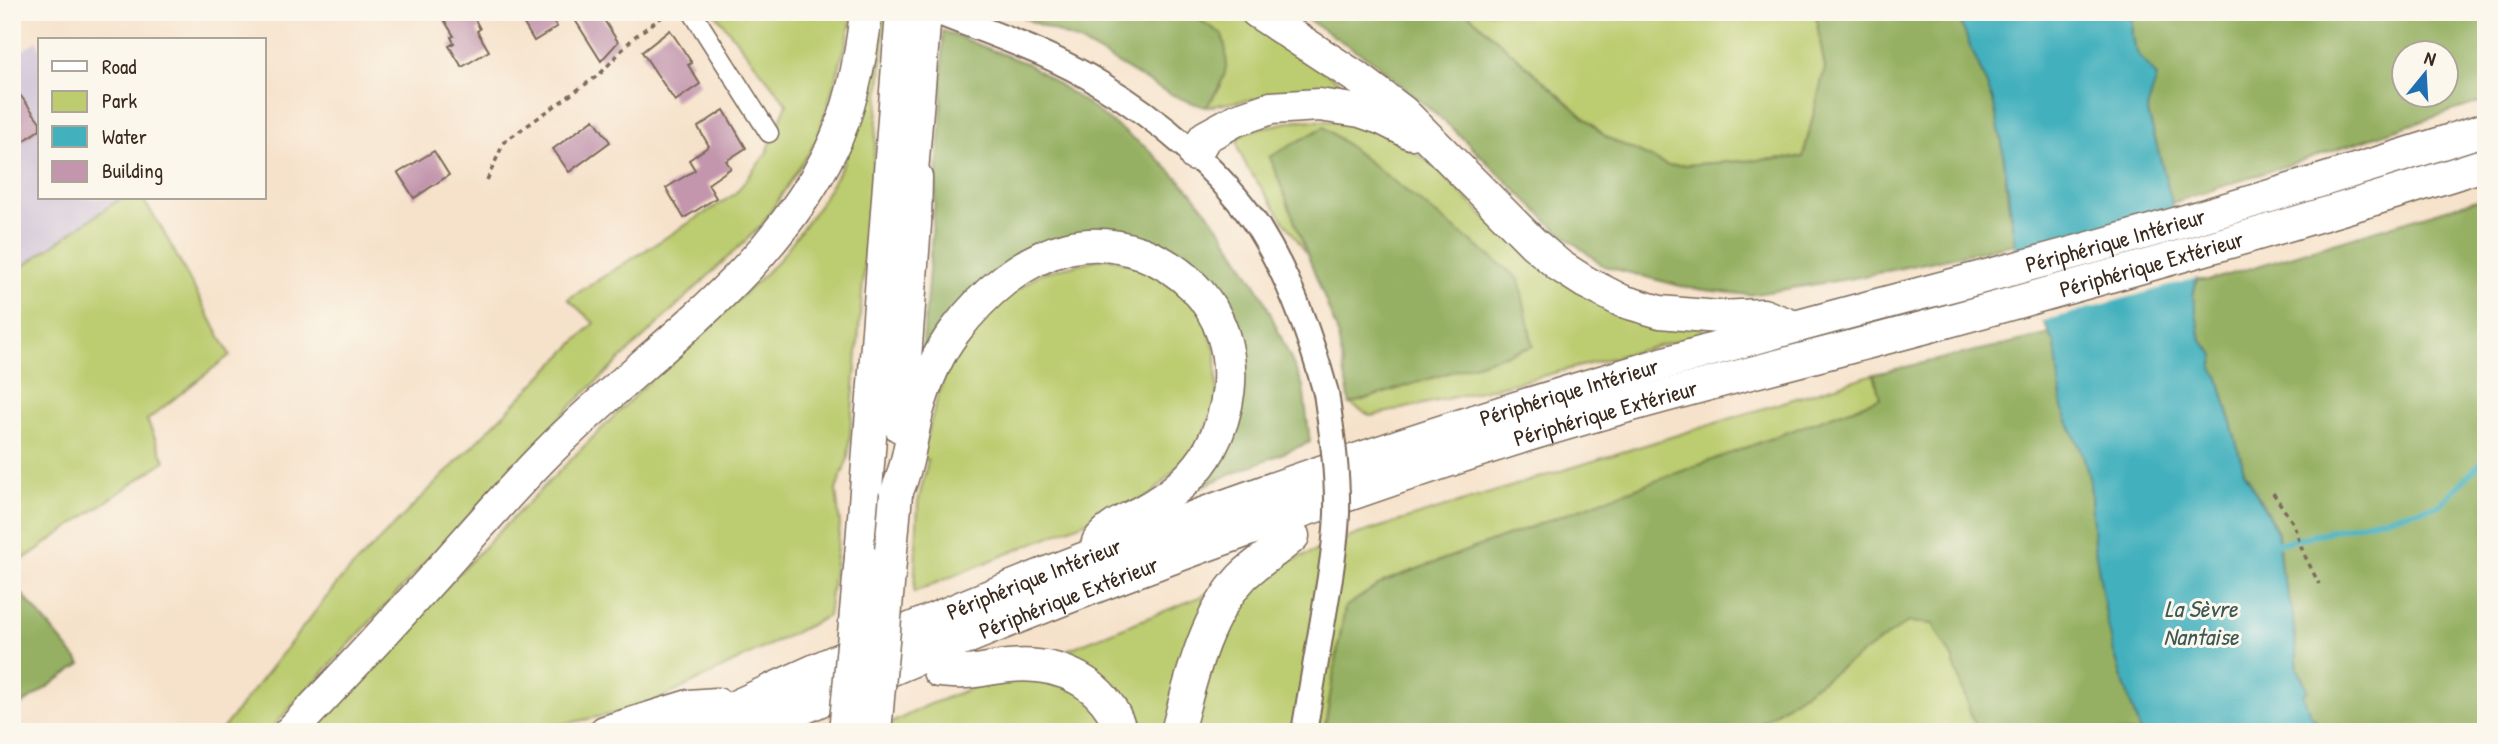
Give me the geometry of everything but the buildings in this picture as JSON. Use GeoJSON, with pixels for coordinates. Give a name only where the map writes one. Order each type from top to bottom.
{"type":"FeatureCollection","features":[{"type":"Feature","properties":{"kind":"highway"},"geometry":{"type":"LineString","coordinates":[[290,732],[548,452],[710,306],[777,236],[794,214],[832,148],[857,75],[866,12]]}},
{"type":"Feature","properties":{"kind":"highway"},"geometry":{"type":"LineString","coordinates":[[862,732],[869,554],[902,12]]}},
{"type":"Feature","properties":{"kind":"highway"},"geometry":{"type":"LineString","coordinates":[[845,732],[869,554],[918,113],[925,12]]}},
{"type":"Feature","properties":{"kind":"highway"},"geometry":{"type":"LineString","coordinates":[[1257,12],[1363,81],[1403,112],[1533,243],[1560,266],[1585,282],[1622,301],[1660,312],[1718,317],[1763,315],[1794,327]]}},
{"type":"Feature","properties":{"kind":"highway"},"geometry":{"type":"LineString","coordinates":[[1195,155],[1205,136],[1236,120],[1271,108],[1319,106],[1360,111],[1431,142]]}},
{"type":"Feature","properties":{"kind":"highway"},"geometry":{"type":"LineString","coordinates":[[874,732],[915,224],[918,113]]}},
{"type":"Feature","properties":{"kind":"highway","name":"Périphérique Intérieur"},"geometry":{"type":"LineString","coordinates":[[681,732],[741,719],[854,653],[1087,557],[1461,426],[1648,368],[2185,222],[2486,129]]}},
{"type":"Feature","properties":{"kind":"highway","name":"Périphérique Extérieur"},"geometry":{"type":"LineString","coordinates":[[741,719],[903,663],[1229,536],[1547,429],[1754,370],[1923,327],[2284,227],[2486,164]]}},
{"type":"Feature","properties":{"kind":"highway"},"geometry":{"type":"LineString","coordinates":[[895,494],[906,471],[917,413],[930,377],[953,334],[973,309],[1011,275],[1051,253],[1070,247],[1093,245],[1132,250],[1166,265],[1190,282],[1205,299],[1226,344],[1231,370],[1229,394],[1223,419],[1209,450],[1189,479],[1153,506],[1105,532],[1087,557]]}},
{"type":"Feature","properties":{"kind":"highway"},"geometry":{"type":"LineString","coordinates":[[800,732],[939,671],[1131,595],[1417,492],[1464,456]]}},
{"type":"Feature","properties":{"kind":"highway"},"geometry":{"type":"LineString","coordinates":[[1177,732],[1212,622],[1225,597],[1257,564],[1293,536]]}},
{"type":"Feature","properties":{"kind":"highway"},"geometry":{"type":"LineString","coordinates":[[939,671],[963,674],[1009,666],[1028,666],[1070,674],[1085,681],[1100,693],[1110,706],[1121,732]]}},
{"type":"Feature","properties":{"kind":"highway"},"geometry":{"type":"LineString","coordinates":[[604,732],[689,705],[713,703],[741,719]]}},
{"type":"Feature","properties":{"kind":"street"},"geometry":{"type":"LineString","coordinates":[[692,12],[769,133]]}},
{"type":"Feature","properties":{"kind":"street"},"geometry":{"type":"LineString","coordinates":[[937,12],[1031,50],[1101,83],[1150,117],[1195,155],[1236,198],[1257,226],[1295,299],[1326,393],[1334,442],[1337,488],[1336,528],[1328,590],[1304,732]]}},
{"type":"Feature","properties":{"kind":"path"},"geometry":{"type":"LineString","coordinates":[[487,180],[505,142],[600,74],[634,37],[669,12]]}},
{"type":"Feature","properties":{"kind":"path"},"geometry":{"type":"LineString","coordinates":[[2273,493],[2293,523],[2303,552],[2319,584]]}},
{"type":"Feature","properties":{"kind":"shaded area"},"geometry":{"type":"Polygon","coordinates":[[[36,41],[38,200],[118,200],[12,274],[12,58],[36,41]]]}},
{"type":"Feature","properties":{"kind":"green space"},"geometry":{"type":"Polygon","coordinates":[[[714,12],[853,12],[846,45],[817,140],[762,225],[569,408],[268,732],[220,732],[341,579],[594,323],[568,299],[735,194],[766,154],[787,104],[714,12]]]}},
{"type":"Feature","properties":{"kind":"green space"},"geometry":{"type":"Polygon","coordinates":[[[1025,12],[1187,12],[1222,34],[1226,55],[1225,73],[1206,107],[1175,96],[1089,47],[1024,18],[1025,12]]]}},
{"type":"Feature","properties":{"kind":"green space"},"geometry":{"type":"Polygon","coordinates":[[[1187,12],[1232,12],[1359,95],[1302,93],[1206,107],[1221,86],[1187,12]]]}},
{"type":"Feature","properties":{"kind":"green space"},"geometry":{"type":"Polygon","coordinates":[[[1296,12],[1466,12],[1606,137],[1668,166],[1803,157],[1825,68],[1815,12],[1958,12],[1993,100],[2002,143],[2015,244],[1854,278],[1749,295],[1688,288],[1604,266],[1557,230],[1452,128],[1374,62],[1296,12]]]}},
{"type":"Feature","properties":{"kind":"green space"},"geometry":{"type":"Polygon","coordinates":[[[1466,12],[1815,12],[1825,68],[1803,157],[1668,166],[1606,137],[1466,12]]]}},
{"type":"Feature","properties":{"kind":"green space"},"geometry":{"type":"Polygon","coordinates":[[[2131,12],[2486,12],[2486,100],[2172,203],[2147,108],[2157,77],[2141,58],[2132,36],[2131,12]]]}},
{"type":"Feature","properties":{"kind":"green space"},"geometry":{"type":"Polygon","coordinates":[[[882,15],[886,15],[848,458],[836,490],[840,525],[828,616],[642,708],[524,732],[307,732],[484,547],[653,377],[706,331],[778,261],[818,207],[842,166],[871,87],[882,15]]]}},
{"type":"Feature","properties":{"kind":"green space"},"geometry":{"type":"Polygon","coordinates":[[[943,31],[1028,64],[1149,150],[1190,190],[1222,231],[1262,295],[1303,386],[1310,442],[1200,487],[1234,441],[1243,395],[1235,318],[1201,278],[1158,248],[1006,264],[922,355],[941,126],[943,31]]]}},
{"type":"Feature","properties":{"kind":"green space"},"geometry":{"type":"Polygon","coordinates":[[[1298,120],[1348,122],[1379,131],[1431,163],[1484,216],[1565,282],[1700,325],[1705,334],[1507,385],[1371,416],[1350,404],[1532,346],[1270,157],[1309,257],[1247,167],[1237,140],[1247,131],[1298,120]]]}},
{"type":"Feature","properties":{"kind":"green space"},"geometry":{"type":"Polygon","coordinates":[[[1324,127],[1519,279],[1533,346],[1350,404],[1337,331],[1270,157],[1324,127]]]}},
{"type":"Feature","properties":{"kind":"green space"},"geometry":{"type":"Polygon","coordinates":[[[2486,197],[2486,732],[2319,732],[2316,720],[2311,717],[2302,695],[2308,690],[2298,669],[2292,610],[2281,570],[2278,532],[2244,471],[2219,378],[2212,369],[2215,355],[2201,340],[2193,296],[2197,280],[2211,280],[2486,197]]]}},
{"type":"Feature","properties":{"kind":"green space"},"geometry":{"type":"Polygon","coordinates":[[[118,200],[143,200],[160,225],[230,355],[147,420],[165,461],[12,567],[12,274],[118,200]]]}},
{"type":"Feature","properties":{"kind":"green space"},"geometry":{"type":"Polygon","coordinates":[[[1108,257],[1145,269],[1172,285],[1202,312],[1216,352],[1217,402],[1198,446],[1151,495],[914,592],[918,503],[928,460],[921,457],[941,385],[962,339],[993,307],[1041,273],[1108,257]]]}},
{"type":"Feature","properties":{"kind":"green space"},"geometry":{"type":"Polygon","coordinates":[[[2051,334],[2055,344],[2062,408],[2083,454],[2090,481],[2094,543],[2114,653],[2140,732],[1981,732],[1972,718],[1953,660],[1933,624],[1908,622],[1747,732],[1324,732],[1345,607],[1385,581],[1880,398],[1874,374],[2051,334]]]}},
{"type":"Feature","properties":{"kind":"green space"},"geometry":{"type":"Polygon","coordinates":[[[1874,374],[1880,398],[1385,581],[1345,607],[1324,732],[873,732],[926,706],[1358,534],[1874,374]]]}},
{"type":"Feature","properties":{"kind":"green space"},"geometry":{"type":"Polygon","coordinates":[[[12,582],[81,664],[12,711],[12,582]]]}},
{"type":"Feature","properties":{"kind":"green space"},"geometry":{"type":"Polygon","coordinates":[[[1907,622],[1933,623],[1953,660],[1972,718],[1981,732],[1747,732],[1907,622]]]}},
{"type":"Feature","properties":{"kind":"water","name":"La Sèvre Nantaise"},"geometry":{"type":"Polygon","coordinates":[[[1958,12],[2131,12],[2135,48],[2157,77],[2147,109],[2181,236],[2200,259],[2193,296],[2201,340],[2215,355],[2212,369],[2219,378],[2244,471],[2277,532],[2281,570],[2292,610],[2298,669],[2308,690],[2303,695],[2311,716],[2316,719],[2318,732],[2140,732],[2114,653],[2106,615],[2094,543],[2090,481],[2083,454],[2062,408],[2055,344],[2027,289],[2016,254],[2002,143],[1993,100],[1958,12]]]}},
{"type":"Feature","properties":{"kind":"pier"},"geometry":{"type":"Polygon","coordinates":[[[2177,207],[2184,235],[2204,258],[2201,277],[2040,322],[2020,283],[2121,224],[2177,207]]]}},
{"type":"Feature","properties":{"kind":"waterway"},"geometry":{"type":"LineString","coordinates":[[2272,545],[2440,505],[2486,457]]}}]}
